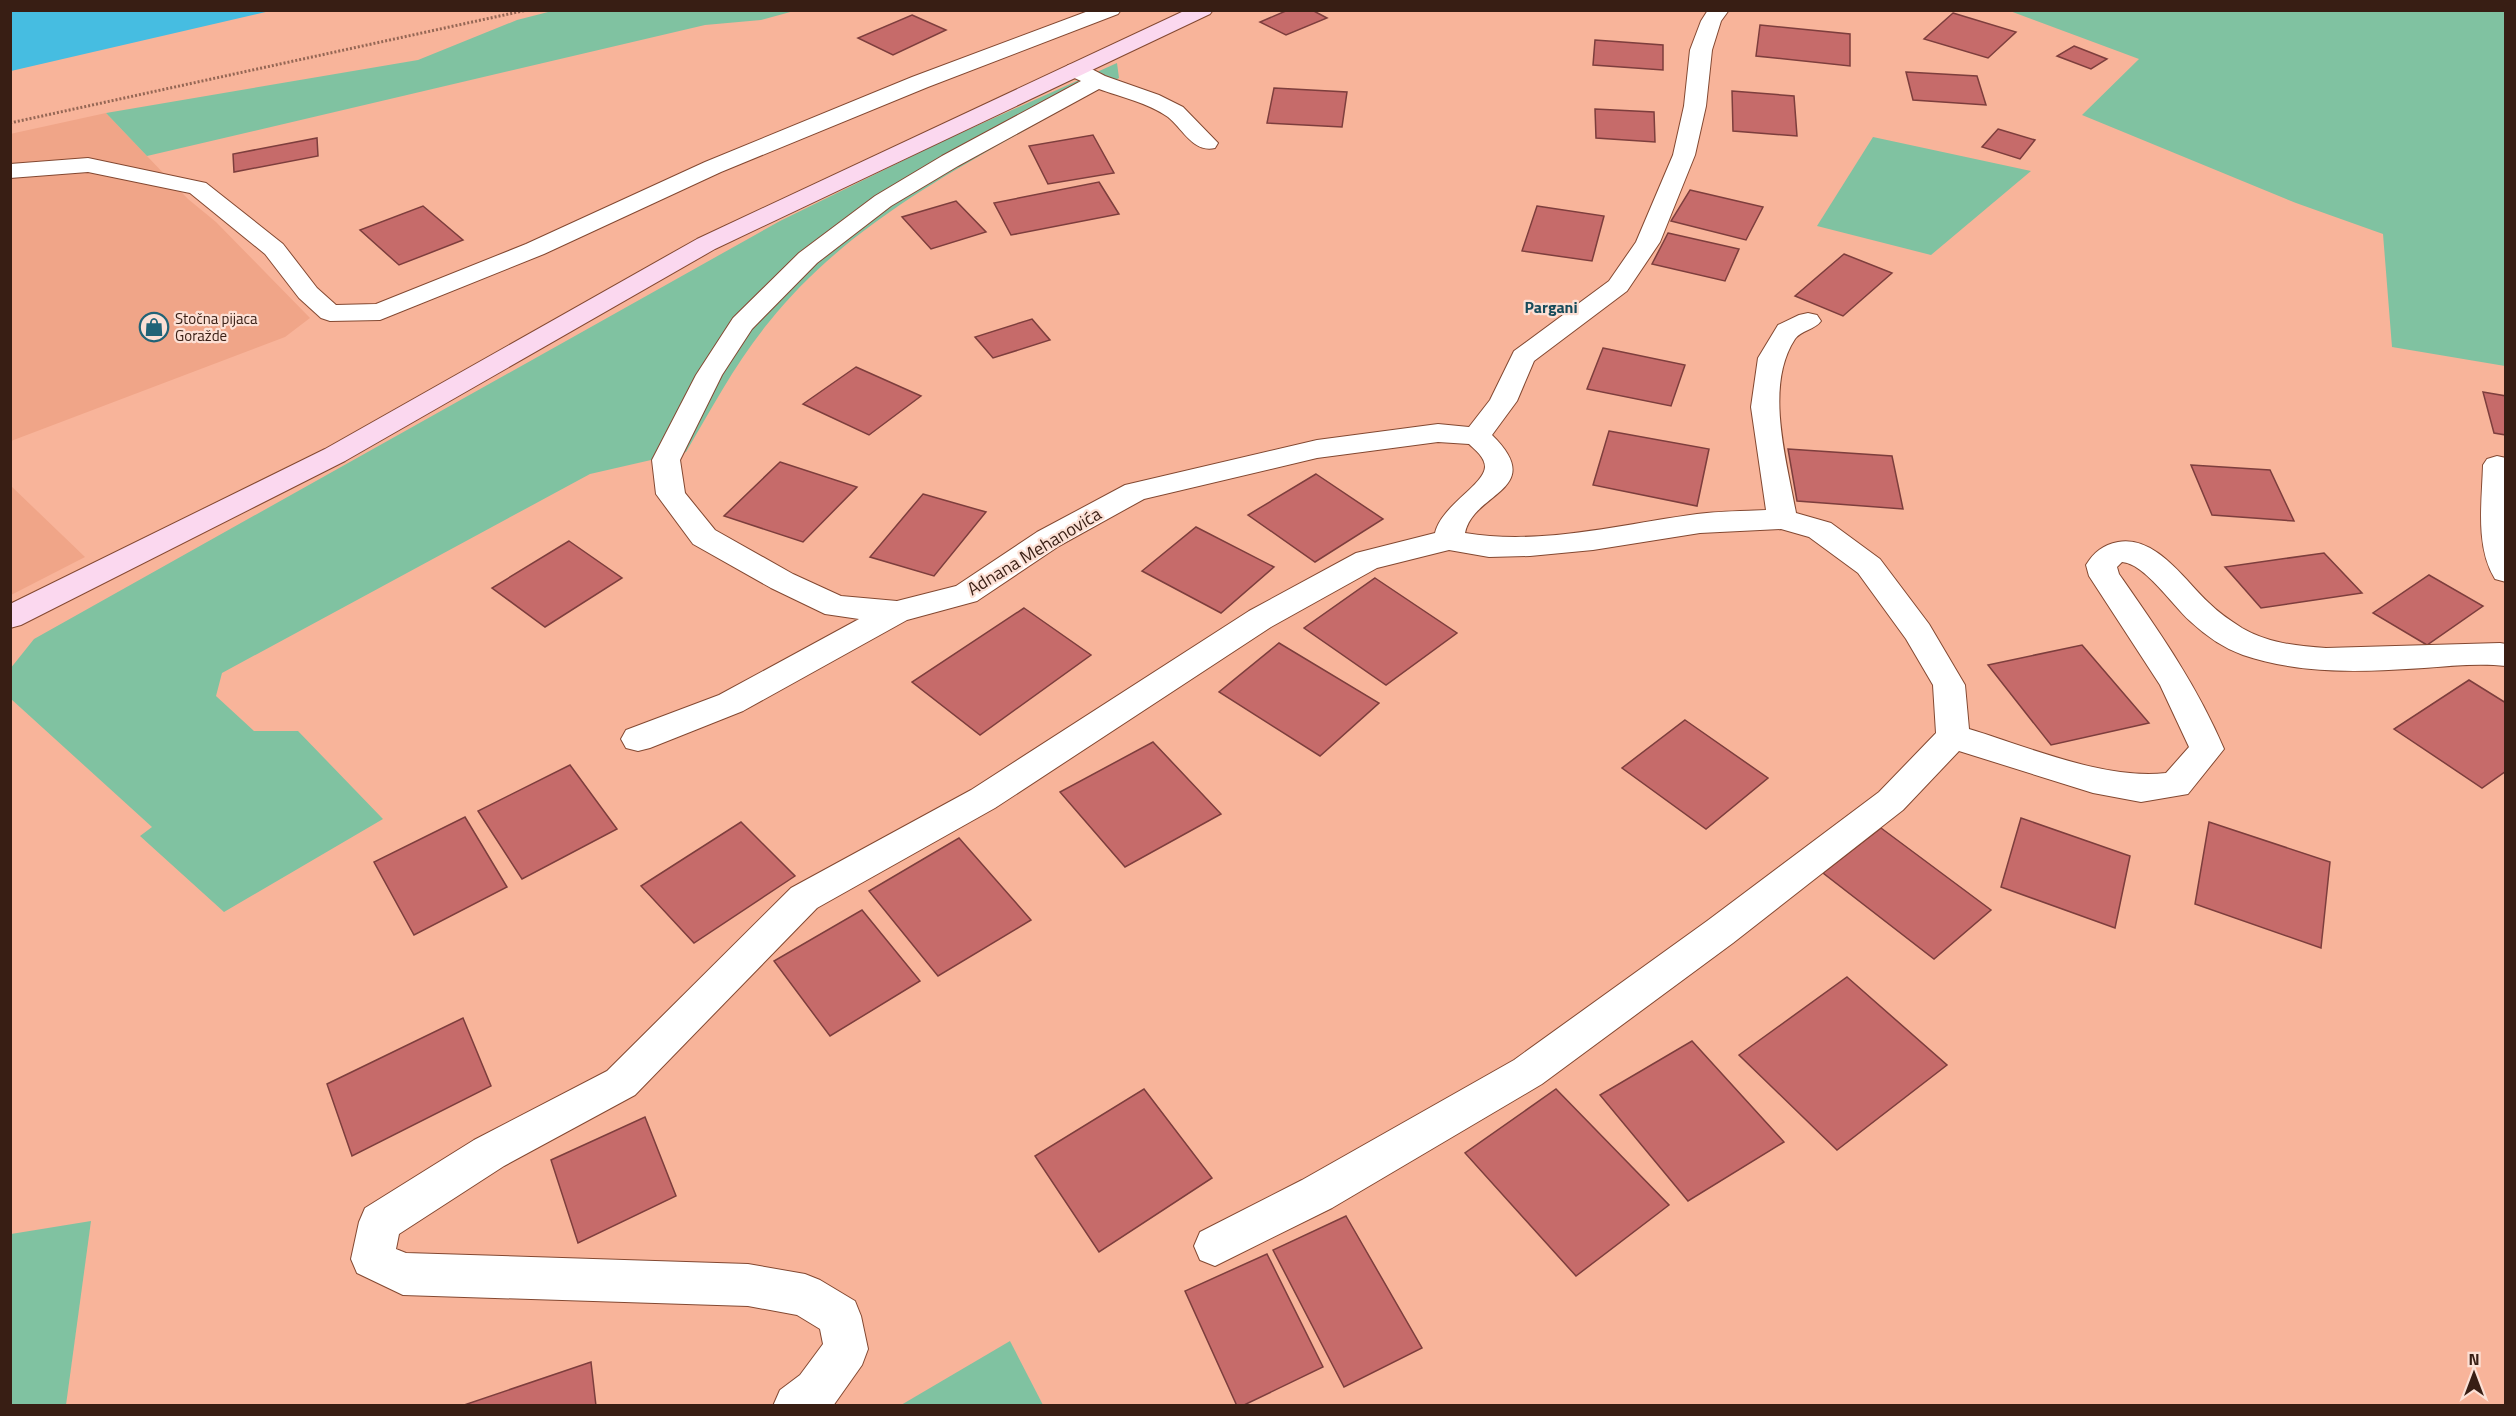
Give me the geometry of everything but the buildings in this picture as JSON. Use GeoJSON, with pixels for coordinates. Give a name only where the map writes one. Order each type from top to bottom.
{"type":"FeatureCollection","features":[{"type":"Feature","properties":{"kind":"street"},"geometry":{"type":"LineString","coordinates":[[10,171],[88,165],[198,188],[274,249],[308,293],[330,313],[380,312],[535,249],[713,167],[920,82],[1111,10]]}},
{"type":"Feature","properties":{"kind":"street"},"geometry":{"type":"LineString","coordinates":[[10,617],[335,455],[706,244],[1086,75],[1203,10]]}},
{"type":"Feature","properties":{"kind":"street"},"geometry":{"type":"LineString","coordinates":[[1449,540],[1449,529],[1456,517],[1495,478],[1498,467],[1494,454],[1477,436],[1503,401],[1523,357],[1618,286],[1648,242],[1684,155],[1695,106],[1701,50],[1711,21],[1719,10]]}},
{"type":"Feature","properties":{"kind":"street"},"geometry":{"type":"LineString","coordinates":[[1086,75],[1151,99],[1175,112],[1207,144]]}},
{"type":"Feature","properties":{"kind":"street","name":"Adnana Mehanovića"},"geometry":{"type":"LineString","coordinates":[[1086,75],[883,201],[808,258],[742,324],[710,375],[666,460],[671,494],[704,537],[782,581],[836,606],[897,612],[966,594],[1048,539],[1135,492],[1317,449],[1438,433],[1477,436]]}},
{"type":"Feature","properties":{"kind":"street"},"geometry":{"type":"LineString","coordinates":[[1782,519],[1765,407],[1771,358],[1787,332],[1808,321]]}},
{"type":"Feature","properties":{"kind":"street"},"geometry":{"type":"LineString","coordinates":[[2497,465],[2505,572]]}},
{"type":"Feature","properties":{"kind":"street"},"geometry":{"type":"LineString","coordinates":[[796,1406],[816,1392],[846,1349],[839,1316],[805,1295],[748,1285],[403,1274],[372,1259],[380,1222],[489,1153],[621,1083],[804,898],[983,799],[1260,619],[1367,560],[1449,540],[1489,547],[1530,546],[1593,540],[1700,523],[1782,519],[1820,530],[1869,566],[1918,632],[1949,685],[1953,736],[1891,801],[1720,932],[1528,1071],[1317,1194],[1215,1246]]}},
{"type":"Feature","properties":{"kind":"street"},"geometry":{"type":"LineString","coordinates":[[1953,736],[2093,780],[2140,789],[2176,785],[2206,749],[2198,724],[2179,690],[2104,576],[2101,565],[2107,556],[2116,551],[2128,551],[2141,556],[2162,572],[2197,610],[2222,630],[2254,647],[2297,657],[2346,660],[2505,655]]}},
{"type":"Feature","properties":{"kind":"street"},"geometry":{"type":"LineString","coordinates":[[638,739],[731,703],[897,612]]}},
{"type":"Feature","properties":{"kind":"path"},"geometry":{"type":"LineString","coordinates":[[10,123],[528,10]]}},
{"type":"Feature","properties":{"kind":"shaded area","name":"Stočna pijaca Goražde"},"geometry":{"type":"Polygon","coordinates":[[[106,113],[188,199],[216,222],[310,318],[285,337],[11,441],[10,134],[106,113]]]}},
{"type":"Feature","properties":{"kind":"shaded area"},"geometry":{"type":"Polygon","coordinates":[[[10,485],[85,557],[11,595],[10,595],[10,485]]]}},
{"type":"Feature","properties":{"kind":"green space"},"geometry":{"type":"Polygon","coordinates":[[[552,11],[794,11],[761,20],[705,25],[147,156],[106,113],[418,60],[517,20],[552,11]]]}},
{"type":"Feature","properties":{"kind":"green space"},"geometry":{"type":"Polygon","coordinates":[[[2010,11],[2505,11],[2505,366],[2392,347],[2383,234],[2296,203],[2082,115],[2139,59],[2010,11]]]}},
{"type":"Feature","properties":{"kind":"green space"},"geometry":{"type":"Polygon","coordinates":[[[1117,63],[1119,78],[932,184],[844,246],[805,282],[757,337],[686,452],[590,474],[222,673],[216,696],[254,731],[298,731],[383,819],[224,912],[140,836],[152,827],[11,699],[10,669],[34,639],[780,221],[945,140],[1117,63]]]}},
{"type":"Feature","properties":{"kind":"green space"},"geometry":{"type":"Polygon","coordinates":[[[1873,137],[2031,171],[1931,255],[1817,226],[1873,137]]]}},
{"type":"Feature","properties":{"kind":"green space"},"geometry":{"type":"Polygon","coordinates":[[[91,1221],[66,1405],[11,1405],[11,1234],[91,1221]]]}},
{"type":"Feature","properties":{"kind":"green space"},"geometry":{"type":"Polygon","coordinates":[[[1010,1341],[1043,1405],[901,1405],[1010,1341]]]}},
{"type":"Feature","properties":{"kind":"water"},"geometry":{"type":"Polygon","coordinates":[[[11,10],[270,10],[270,11],[11,71],[11,10]]]}},
{"type":"Feature","properties":{"kind":"place","name":"Stočna pijaca Goražde"},"geometry":{"type":"Point","coordinates":[154,327]}},
{"type":"Feature","properties":{"kind":"district","name":"Pargani"},"geometry":{"type":"Point","coordinates":[1551,307]}}]}
